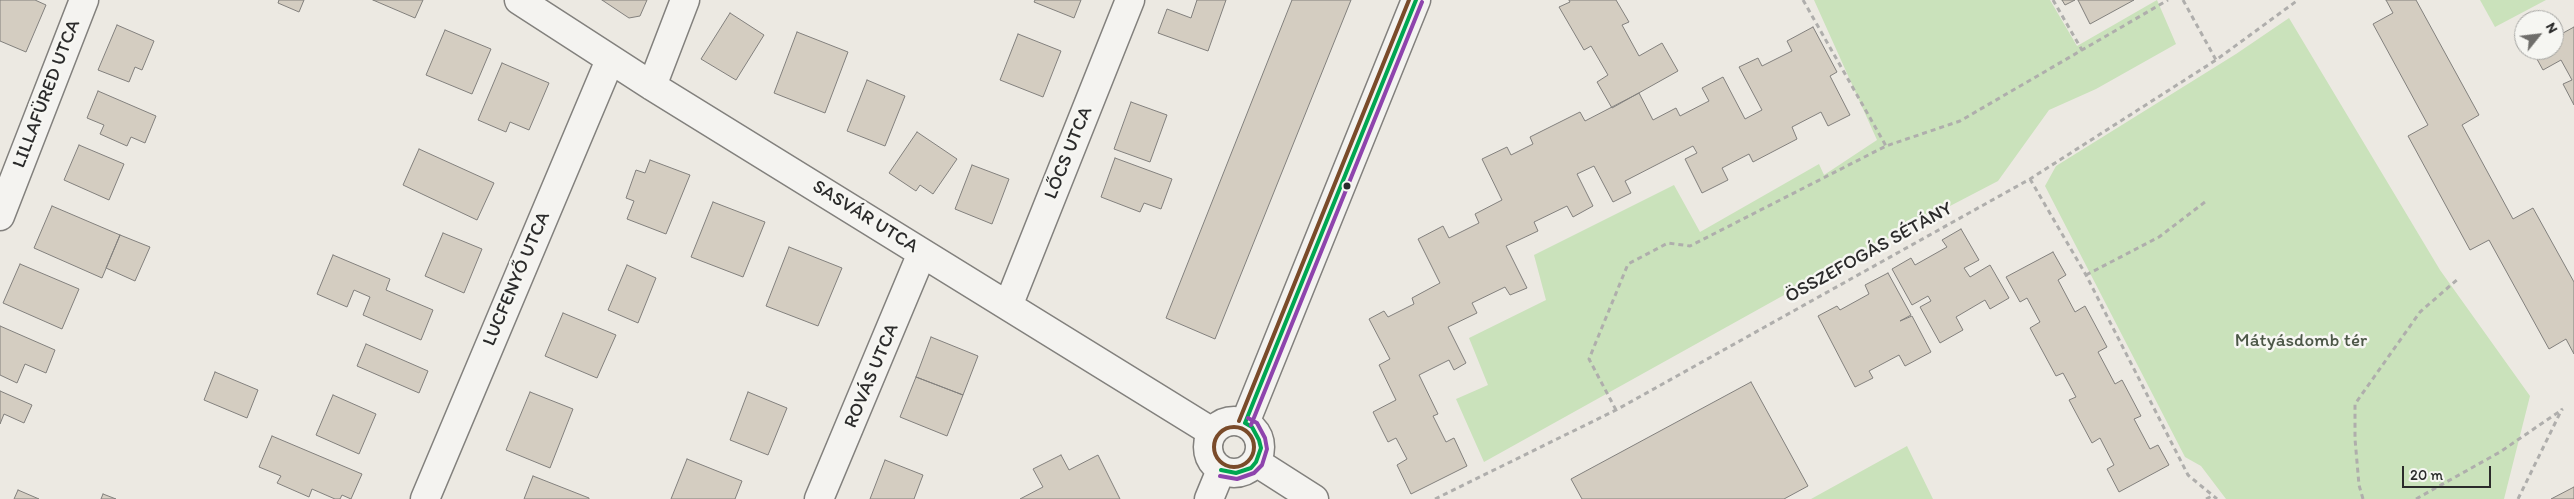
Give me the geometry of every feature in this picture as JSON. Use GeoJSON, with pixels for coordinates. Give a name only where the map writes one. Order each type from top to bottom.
{"type":"FeatureCollection","features":[{"type":"Feature","properties":{"kind":"street","name":"LILLAFÜRED UTCA"},"geometry":{"type":"LineString","coordinates":[[0,216],[84,0]]}},
{"type":"Feature","properties":{"kind":"street","name":"SASVÁR UTCA"},"geometry":{"type":"LineString","coordinates":[[519,0],[610,60],[1212,432]]}},
{"type":"Feature","properties":{"kind":"street"},"geometry":{"type":"LineString","coordinates":[[652,86],[685,0]]}},
{"type":"Feature","properties":{"kind":"street","name":"LŐCS UTCA"},"geometry":{"type":"LineString","coordinates":[[1008,306],[1130,0]]}},
{"type":"Feature","properties":{"kind":"street"},"geometry":{"type":"LineString","coordinates":[[1245,423],[1416,0]]}},
{"type":"Feature","properties":{"kind":"street","name":"LUCFENYŐ UTCA"},"geometry":{"type":"LineString","coordinates":[[425,499],[610,60]]}},
{"type":"Feature","properties":{"kind":"street","name":"ROVÁS UTCA"},"geometry":{"type":"LineString","coordinates":[[820,499],[922,252]]}},
{"type":"Feature","properties":{"kind":"street"},"geometry":{"type":"LineString","coordinates":[[1231,421],[1245,423],[1252,427],[1259,440],[1261,448],[1256,462],[1251,468],[1236,473],[1221,470],[1210,457],[1209,440],[1212,432],[1217,427],[1231,421]]}},
{"type":"Feature","properties":{"kind":"street"},"geometry":{"type":"LineString","coordinates":[[1256,462],[1314,499]]}},
{"type":"Feature","properties":{"kind":"street"},"geometry":{"type":"LineString","coordinates":[[1209,499],[1221,470]]}},
{"type":"Feature","properties":{"kind":"path"},"geometry":{"type":"LineString","coordinates":[[1803,0],[1886,146]]}},
{"type":"Feature","properties":{"kind":"path"},"geometry":{"type":"LineString","coordinates":[[2053,0],[2082,50]]}},
{"type":"Feature","properties":{"kind":"path"},"geometry":{"type":"LineString","coordinates":[[1616,410],[1589,359],[1628,264],[1668,243],[1690,246],[1886,146],[1960,121],[2168,0]]}},
{"type":"Feature","properties":{"kind":"path"},"geometry":{"type":"LineString","coordinates":[[2182,0],[2216,60]]}},
{"type":"Feature","properties":{"kind":"path","name":"ÖSSZEFOGÁS SÉTÁNY"},"geometry":{"type":"LineString","coordinates":[[1435,499],[1616,410],[2030,179],[2216,60],[2298,0]]}},
{"type":"Feature","properties":{"kind":"path"},"geometry":{"type":"LineString","coordinates":[[2030,179],[2086,276],[2188,475],[2217,499]]}},
{"type":"Feature","properties":{"kind":"path"},"geometry":{"type":"LineString","coordinates":[[2086,276],[2159,237],[2205,202]]}},
{"type":"Feature","properties":{"kind":"path"},"geometry":{"type":"LineString","coordinates":[[2363,499],[2359,485],[2355,439],[2355,404],[2420,312],[2459,278]]}},
{"type":"Feature","properties":{"kind":"path"},"geometry":{"type":"LineString","coordinates":[[2416,499],[2500,452],[2562,409],[2518,499]]}},
{"type":"Feature","properties":{"kind":"path"},"geometry":{"type":"LineString","coordinates":[[2206,499],[2214,495]]}},
{"type":"Feature","properties":{"kind":"green space"},"geometry":{"type":"Polygon","coordinates":[[[1814,0],[2050,0],[2077,46],[2157,0],[2176,44],[2096,89],[2049,110],[1998,181],[1856,255],[1484,462],[1456,399],[1488,385],[1469,338],[1546,300],[1534,255],[1674,185],[1700,232],[1819,164],[1824,175],[1877,140],[1814,0]]]}},
{"type":"Feature","properties":{"kind":"green space"},"geometry":{"type":"Polygon","coordinates":[[[2480,0],[2546,0],[2527,10],[2514,10],[2514,17],[2495,27],[2480,0]]]}},
{"type":"Feature","properties":{"kind":"green space","name":"Mátyásdomb tér"},"geometry":{"type":"Polygon","coordinates":[[[2289,18],[2440,270],[2530,396],[2504,499],[2226,499],[2201,466],[2185,457],[2045,186],[2056,166],[2236,54],[2289,18]]]}},
{"type":"Feature","properties":{"kind":"green space"},"geometry":{"type":"Polygon","coordinates":[[[1907,446],[1933,499],[1811,499],[1907,446]]]}},
{"type":"Feature","properties":{"kind":"building"},"geometry":{"type":"Polygon","coordinates":[[[0,0],[35,0],[46,5],[26,52],[0,41],[0,0]]]}},
{"type":"Feature","properties":{"kind":"building"},"geometry":{"type":"Polygon","coordinates":[[[279,0],[304,0],[299,12],[278,3],[279,0]]]}},
{"type":"Feature","properties":{"kind":"building"},"geometry":{"type":"Polygon","coordinates":[[[373,0],[423,0],[415,18],[373,0]]]}},
{"type":"Feature","properties":{"kind":"building"},"geometry":{"type":"Polygon","coordinates":[[[602,0],[647,0],[640,16],[629,18],[602,0]]]}},
{"type":"Feature","properties":{"kind":"building"},"geometry":{"type":"Polygon","coordinates":[[[1035,0],[1081,0],[1074,18],[1034,2],[1035,0]]]}},
{"type":"Feature","properties":{"kind":"building"},"geometry":{"type":"Polygon","coordinates":[[[1197,0],[1226,0],[1208,51],[1158,33],[1167,9],[1191,18],[1197,0]]]}},
{"type":"Feature","properties":{"kind":"building"},"geometry":{"type":"Polygon","coordinates":[[[1292,0],[1351,0],[1215,339],[1166,318],[1292,0]]]}},
{"type":"Feature","properties":{"kind":"building"},"geometry":{"type":"Polygon","coordinates":[[[1569,0],[1616,0],[1629,22],[1622,25],[1639,56],[1662,43],[1678,71],[1612,108],[1597,82],[1608,75],[1591,46],[1584,50],[1559,7],[1570,2],[1569,0]]]}},
{"type":"Feature","properties":{"kind":"building"},"geometry":{"type":"Polygon","coordinates":[[[2062,0],[2075,0],[2065,5],[2062,0]]]}},
{"type":"Feature","properties":{"kind":"building"},"geometry":{"type":"Polygon","coordinates":[[[2078,0],[2134,0],[2090,24],[2078,0]]]}},
{"type":"Feature","properties":{"kind":"building"},"geometry":{"type":"Polygon","coordinates":[[[2386,0],[2416,0],[2479,115],[2462,125],[2513,219],[2533,208],[2574,282],[2574,354],[2566,339],[2549,349],[2489,240],[2470,250],[2408,136],[2428,125],[2373,24],[2393,13],[2386,0]]]}},
{"type":"Feature","properties":{"kind":"building"},"geometry":{"type":"Polygon","coordinates":[[[730,13],[764,35],[736,80],[701,59],[730,13]]]}},
{"type":"Feature","properties":{"kind":"building"},"geometry":{"type":"Polygon","coordinates":[[[117,25],[154,41],[142,70],[135,67],[129,82],[98,70],[117,25]]]}},
{"type":"Feature","properties":{"kind":"building"},"geometry":{"type":"Polygon","coordinates":[[[1813,27],[1837,72],[1830,76],[1850,115],[1828,126],[1821,112],[1792,127],[1797,139],[1753,162],[1749,154],[1722,168],[1728,180],[1702,193],[1685,159],[1697,153],[1693,146],[1625,181],[1631,193],[1613,202],[1594,166],[1577,174],[1593,206],[1573,217],[1567,206],[1534,222],[1538,231],[1506,246],[1527,288],[1510,295],[1505,287],[1472,303],[1477,313],[1448,327],[1466,363],[1454,370],[1449,360],[1419,375],[1438,414],[1433,416],[1446,442],[1454,438],[1467,466],[1411,494],[1397,465],[1407,459],[1396,438],[1388,442],[1373,412],[1396,400],[1379,365],[1390,359],[1369,319],[1384,311],[1388,317],[1414,304],[1412,298],[1440,283],[1418,239],[1443,226],[1449,238],[1479,223],[1475,214],[1502,200],[1482,159],[1507,147],[1511,155],[1533,144],[1530,137],[1580,112],[1585,121],[1639,93],[1653,120],[1676,108],[1680,116],[1709,101],[1702,88],[1723,77],[1745,119],[1762,110],[1739,67],[1758,58],[1762,66],[1792,51],[1787,41],[1813,27]]]}},
{"type":"Feature","properties":{"kind":"building"},"geometry":{"type":"Polygon","coordinates":[[[2574,27],[2574,105],[2563,84],[2572,80],[2561,60],[2564,60],[2564,32],[2574,27]]]}},
{"type":"Feature","properties":{"kind":"building"},"geometry":{"type":"Polygon","coordinates":[[[445,30],[491,49],[472,94],[426,75],[445,30]]]}},
{"type":"Feature","properties":{"kind":"building"},"geometry":{"type":"Polygon","coordinates":[[[797,32],[848,52],[825,113],[774,93],[797,32]]]}},
{"type":"Feature","properties":{"kind":"building"},"geometry":{"type":"Polygon","coordinates":[[[1018,34],[1061,51],[1043,97],[1000,80],[1018,34]]]}},
{"type":"Feature","properties":{"kind":"building"},"geometry":{"type":"Polygon","coordinates":[[[2538,60],[2561,60],[2543,70],[2538,60]]]}},
{"type":"Feature","properties":{"kind":"building"},"geometry":{"type":"Polygon","coordinates":[[[502,63],[549,83],[529,130],[510,122],[506,132],[478,120],[502,63]]]}},
{"type":"Feature","properties":{"kind":"building"},"geometry":{"type":"Polygon","coordinates":[[[867,80],[905,96],[885,146],[847,131],[867,80]]]}},
{"type":"Feature","properties":{"kind":"building"},"geometry":{"type":"Polygon","coordinates":[[[98,91],[156,116],[145,143],[131,137],[127,146],[100,134],[104,125],[87,118],[98,91]]]}},
{"type":"Feature","properties":{"kind":"building"},"geometry":{"type":"Polygon","coordinates":[[[1131,102],[1167,115],[1150,162],[1114,149],[1131,102]]]}},
{"type":"Feature","properties":{"kind":"building"},"geometry":{"type":"Polygon","coordinates":[[[917,132],[957,159],[933,194],[920,185],[916,191],[889,173],[917,132]]]}},
{"type":"Feature","properties":{"kind":"building"},"geometry":{"type":"Polygon","coordinates":[[[79,145],[124,164],[109,200],[64,180],[79,145]]]}},
{"type":"Feature","properties":{"kind":"building"},"geometry":{"type":"Polygon","coordinates":[[[419,149],[494,183],[477,220],[403,185],[419,149]]]}},
{"type":"Feature","properties":{"kind":"building"},"geometry":{"type":"Polygon","coordinates":[[[1115,158],[1172,179],[1161,209],[1144,203],[1140,212],[1101,197],[1115,158]]]}},
{"type":"Feature","properties":{"kind":"building"},"geometry":{"type":"Polygon","coordinates":[[[650,160],[690,175],[666,234],[627,219],[634,201],[626,198],[636,170],[645,173],[650,160]]]}},
{"type":"Feature","properties":{"kind":"building"},"geometry":{"type":"Polygon","coordinates":[[[972,165],[1009,179],[992,224],[955,209],[972,165]]]}},
{"type":"Feature","properties":{"kind":"building"},"geometry":{"type":"Polygon","coordinates":[[[713,202],[765,222],[743,277],[691,257],[713,202]]]}},
{"type":"Feature","properties":{"kind":"building"},"geometry":{"type":"Polygon","coordinates":[[[52,206],[120,235],[102,278],[34,248],[52,206]]]}},
{"type":"Feature","properties":{"kind":"building"},"geometry":{"type":"Polygon","coordinates":[[[1961,229],[1979,260],[1964,268],[1970,277],[1990,265],[2009,298],[1990,309],[1985,300],[1956,317],[1963,330],[1940,343],[1920,307],[1931,301],[1928,296],[1912,305],[1892,269],[1911,258],[1915,265],[1947,247],[1942,240],[1961,229]]]}},
{"type":"Feature","properties":{"kind":"building"},"geometry":{"type":"Polygon","coordinates":[[[443,233],[482,249],[464,293],[425,276],[443,233]]]}},
{"type":"Feature","properties":{"kind":"building"},"geometry":{"type":"Polygon","coordinates":[[[120,235],[150,247],[135,281],[106,268],[120,235]]]}},
{"type":"Feature","properties":{"kind":"building"},"geometry":{"type":"Polygon","coordinates":[[[789,247],[842,268],[818,326],[766,306],[789,247]]]}},
{"type":"Feature","properties":{"kind":"building"},"geometry":{"type":"Polygon","coordinates":[[[2053,252],[2066,275],[2058,280],[2075,312],[2085,306],[2107,347],[2098,352],[2115,384],[2122,380],[2141,416],[2134,419],[2150,449],[2158,445],[2169,465],[2119,492],[2107,469],[2114,465],[2100,438],[2092,443],[2069,400],[2076,397],[2063,373],[2056,376],[2030,328],[2040,322],[2027,298],[2020,302],[2006,277],[2053,252]]]}},
{"type":"Feature","properties":{"kind":"building"},"geometry":{"type":"Polygon","coordinates":[[[333,255],[390,279],[386,290],[433,310],[421,340],[363,315],[370,297],[354,290],[347,307],[317,294],[333,255]]]}},
{"type":"Feature","properties":{"kind":"building"},"geometry":{"type":"Polygon","coordinates":[[[20,264],[79,289],[62,329],[3,303],[20,264]]]}},
{"type":"Feature","properties":{"kind":"building"},"geometry":{"type":"Polygon","coordinates":[[[627,265],[656,278],[638,323],[608,310],[627,265]]]}},
{"type":"Feature","properties":{"kind":"building"},"geometry":{"type":"Polygon","coordinates":[[[1888,273],[1911,315],[1900,321],[1912,316],[1931,352],[1905,366],[1899,355],[1869,371],[1873,378],[1855,387],[1818,316],[1837,306],[1840,310],[1869,294],[1865,285],[1888,273]]]}},
{"type":"Feature","properties":{"kind":"building"},"geometry":{"type":"Polygon","coordinates":[[[563,313],[616,335],[597,378],[545,356],[563,313]]]}},
{"type":"Feature","properties":{"kind":"building"},"geometry":{"type":"Polygon","coordinates":[[[0,326],[55,350],[46,373],[25,364],[17,383],[0,375],[0,326]]]}},
{"type":"Feature","properties":{"kind":"building"},"geometry":{"type":"Polygon","coordinates":[[[931,337],[978,356],[963,395],[916,377],[931,337]]]}},
{"type":"Feature","properties":{"kind":"building"},"geometry":{"type":"Polygon","coordinates":[[[366,344],[428,371],[419,393],[357,366],[366,344]]]}},
{"type":"Feature","properties":{"kind":"building"},"geometry":{"type":"Polygon","coordinates":[[[215,372],[258,390],[247,418],[204,400],[215,372]]]}},
{"type":"Feature","properties":{"kind":"building"},"geometry":{"type":"Polygon","coordinates":[[[916,377],[963,395],[947,436],[900,417],[916,377]]]}},
{"type":"Feature","properties":{"kind":"building"},"geometry":{"type":"Polygon","coordinates":[[[1751,382],[1808,486],[1784,499],[1582,499],[1571,479],[1751,382]]]}},
{"type":"Feature","properties":{"kind":"building"},"geometry":{"type":"Polygon","coordinates":[[[0,391],[32,405],[24,423],[4,414],[0,424],[0,391]]]}},
{"type":"Feature","properties":{"kind":"building"},"geometry":{"type":"Polygon","coordinates":[[[530,392],[573,409],[550,468],[506,450],[530,392]]]}},
{"type":"Feature","properties":{"kind":"building"},"geometry":{"type":"Polygon","coordinates":[[[748,392],[787,408],[768,455],[730,440],[748,392]]]}},
{"type":"Feature","properties":{"kind":"building"},"geometry":{"type":"Polygon","coordinates":[[[333,395],[376,414],[359,454],[316,435],[333,395]]]}},
{"type":"Feature","properties":{"kind":"building"},"geometry":{"type":"Polygon","coordinates":[[[272,436],[362,474],[351,499],[342,495],[340,499],[335,499],[312,489],[309,497],[277,483],[281,476],[259,467],[272,436]]]}},
{"type":"Feature","properties":{"kind":"building"},"geometry":{"type":"Polygon","coordinates":[[[1061,455],[1069,470],[1098,455],[1120,499],[1020,499],[1043,487],[1033,469],[1061,455]]]}},
{"type":"Feature","properties":{"kind":"building"},"geometry":{"type":"Polygon","coordinates":[[[687,459],[742,481],[735,499],[671,499],[687,459]]]}},
{"type":"Feature","properties":{"kind":"building"},"geometry":{"type":"Polygon","coordinates":[[[885,460],[923,475],[914,499],[870,499],[885,460]]]}},
{"type":"Feature","properties":{"kind":"building"},"geometry":{"type":"Polygon","coordinates":[[[533,476],[589,498],[589,499],[524,499],[533,476]]]}},
{"type":"Feature","properties":{"kind":"building"},"geometry":{"type":"Polygon","coordinates":[[[2574,487],[2574,499],[2551,499],[2574,487]]]}},
{"type":"Feature","properties":{"kind":"building"},"geometry":{"type":"Polygon","coordinates":[[[18,490],[39,499],[14,499],[18,490]]]}},
{"type":"Feature","properties":{"kind":"building"},"geometry":{"type":"Polygon","coordinates":[[[103,494],[116,499],[101,499],[103,494]]]}},
{"type":"Feature","properties":{"kind":"transit line"},"geometry":{"type":"LineString","coordinates":[[1239,421],[1409,0]]}},
{"type":"Feature","properties":{"kind":"transit line"},"geometry":{"type":"LineString","coordinates":[[1245,423],[1416,0]]}},
{"type":"Feature","properties":{"kind":"transit line"},"geometry":{"type":"LineString","coordinates":[[1251,425],[1422,2]]}},
{"type":"Feature","properties":{"kind":"transit line"},"geometry":{"type":"LineString","coordinates":[[1220,476],[1237,479],[1254,473],[1262,465],[1267,449],[1265,438],[1257,423],[1248,418]]}},
{"type":"Feature","properties":{"kind":"transit line"},"geometry":{"type":"LineString","coordinates":[[1221,470],[1236,473],[1251,468],[1256,462],[1261,448],[1259,440],[1252,427],[1245,423]]}},
{"type":"Feature","properties":{"kind":"transit line"},"geometry":{"type":"LineString","coordinates":[[1234,427],[1248,433],[1254,447],[1248,461],[1234,467],[1220,461],[1214,447],[1220,433],[1234,427]]}}]}
